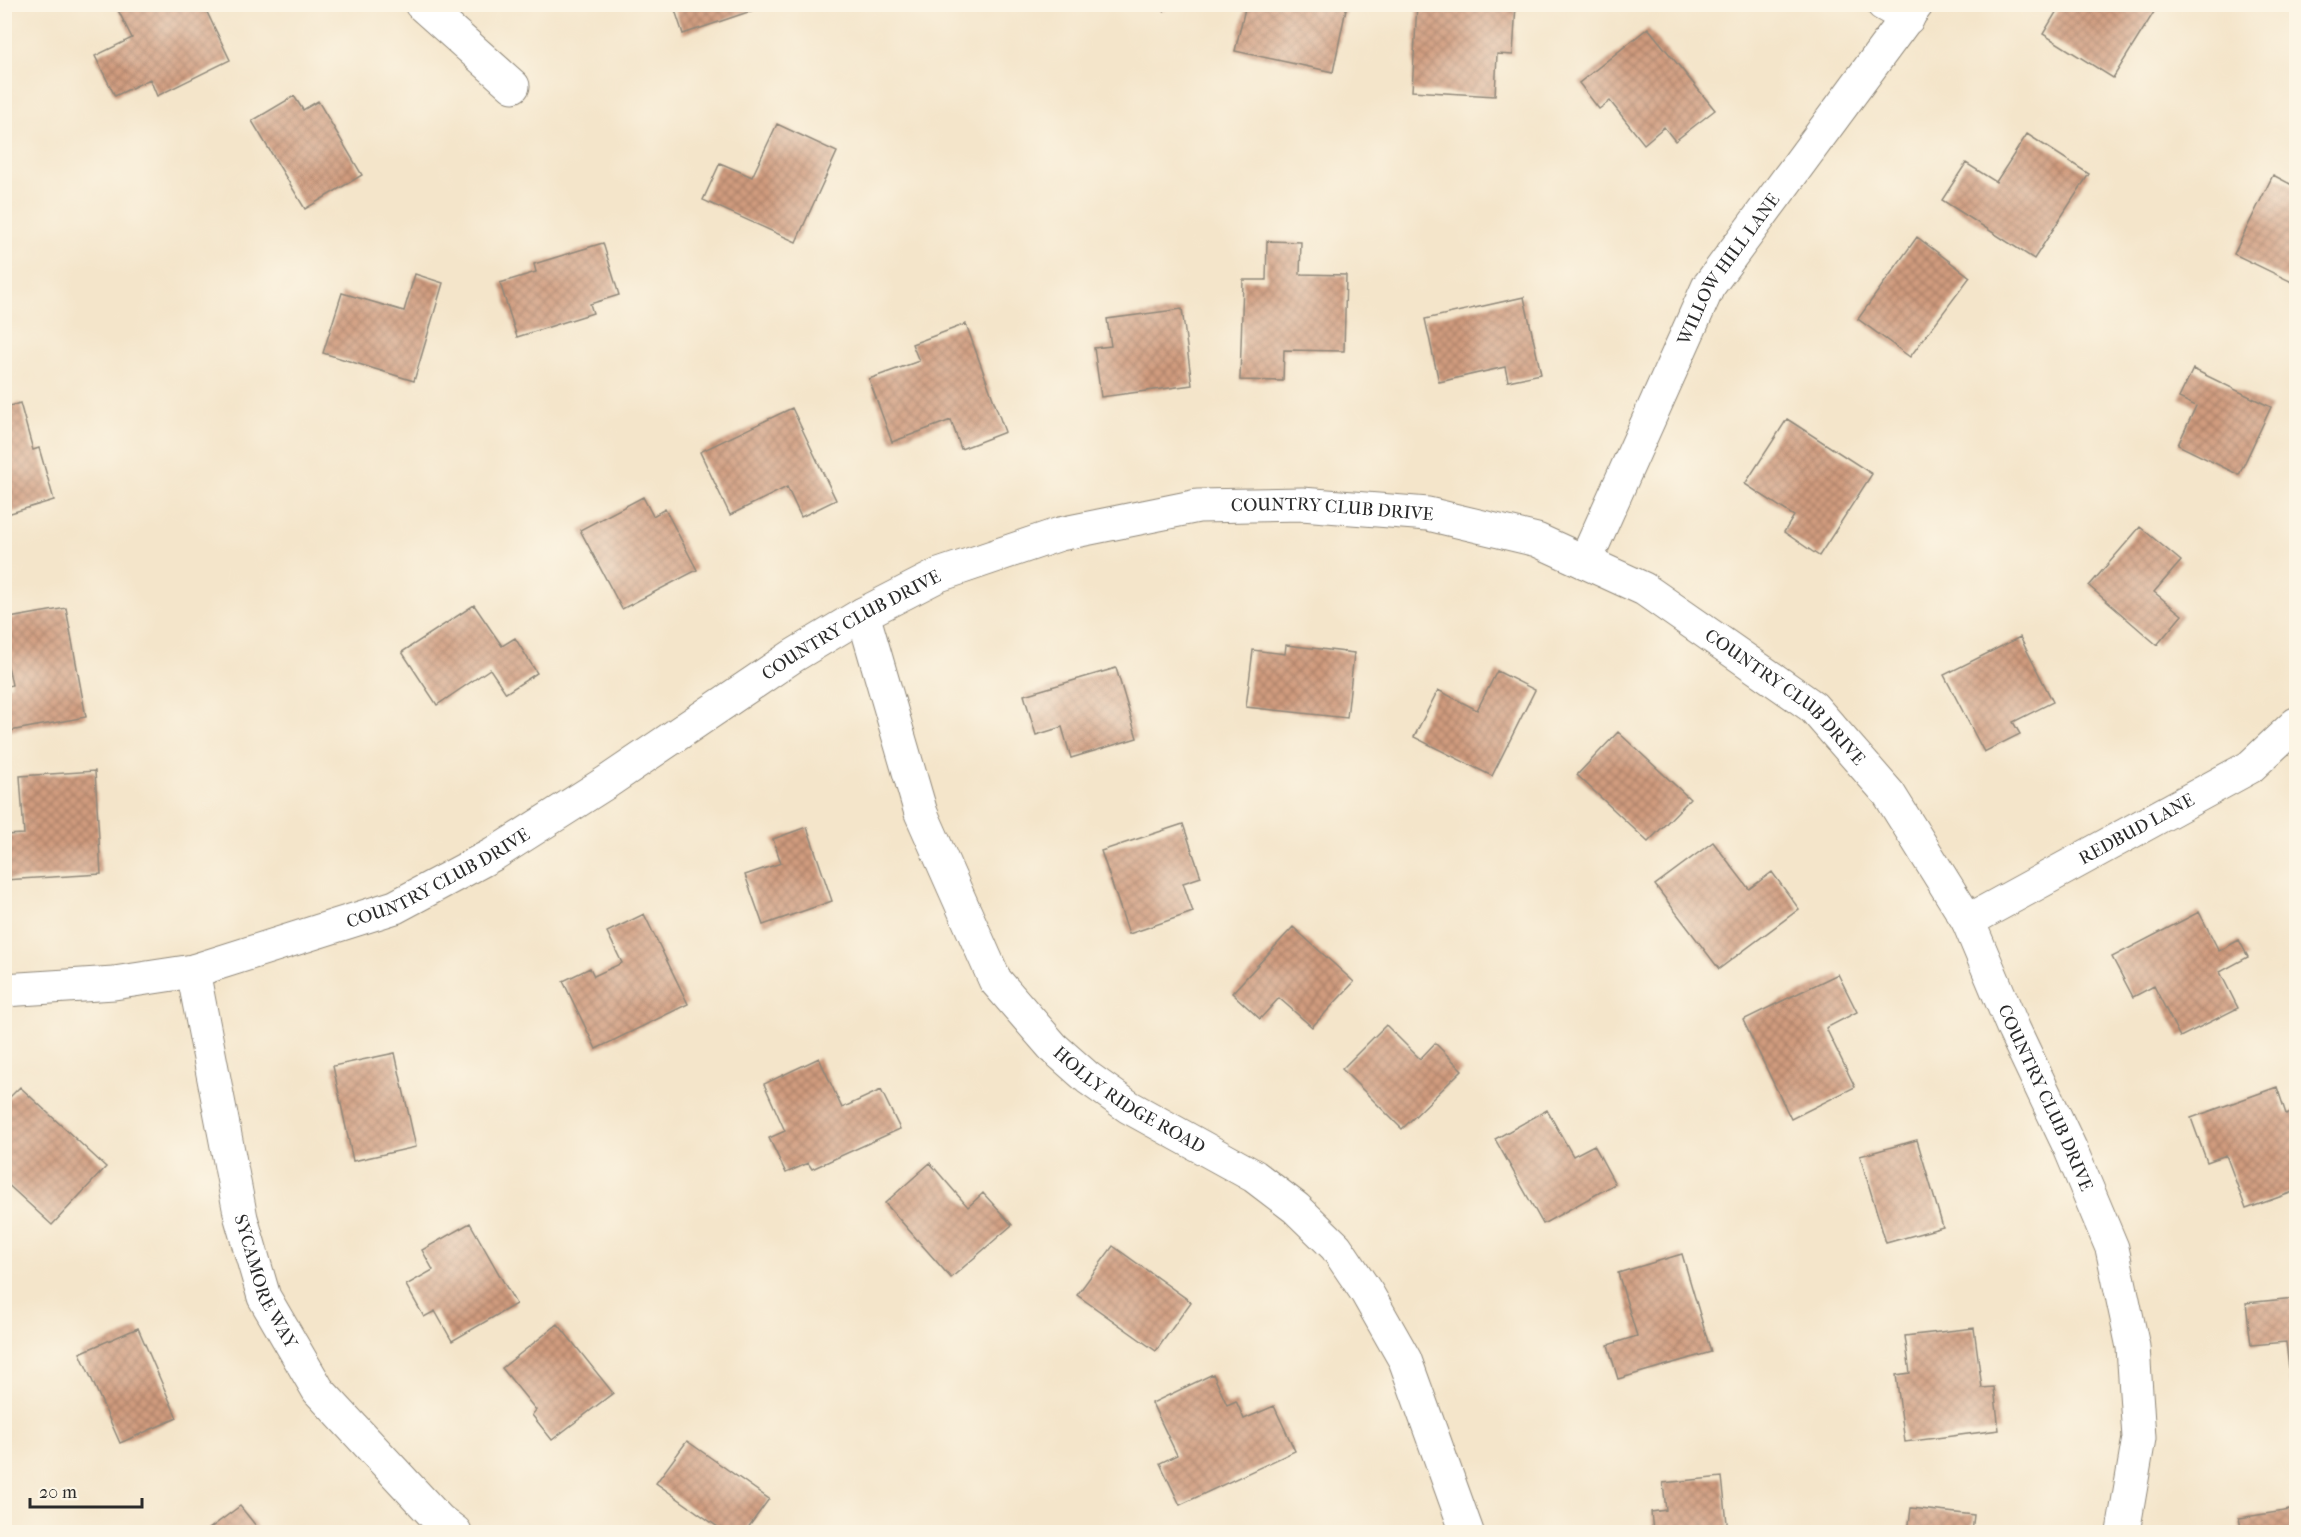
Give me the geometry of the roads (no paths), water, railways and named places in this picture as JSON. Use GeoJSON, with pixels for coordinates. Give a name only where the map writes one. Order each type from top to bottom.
{"type":"FeatureCollection","features":[{"type":"Feature","properties":{"kind":"street"},"geometry":{"type":"LineString","coordinates":[[421,4],[513,86]]}},
{"type":"Feature","properties":{"kind":"street","name":"WILLOW HILL LANE"},"geometry":{"type":"LineString","coordinates":[[1586,562],[1708,287],[1903,9]]}},
{"type":"Feature","properties":{"kind":"street","name":"COUNTRY CLUB DRIVE"},"geometry":{"type":"LineString","coordinates":[[4,990],[114,983],[193,971],[396,907],[494,854],[607,782],[794,656],[862,614],[939,575],[1060,534],[1198,506],[1302,504],[1428,514],[1538,540],[1644,589],[1813,707],[1889,794],[1968,921],[2014,1030],[2070,1148],[2112,1248],[2133,1347],[2139,1438],[2123,1533]]}},
{"type":"Feature","properties":{"kind":"street","name":"HOLLY RIDGE ROAD"},"geometry":{"type":"LineString","coordinates":[[862,614],[921,813],[995,980],[1053,1047],[1088,1078],[1129,1107],[1254,1176],[1296,1208],[1336,1247],[1367,1293],[1406,1360],[1467,1533]]}},
{"type":"Feature","properties":{"kind":"street","name":"REDBUD LANE"},"geometry":{"type":"LineString","coordinates":[[1968,921],[2250,767],[2296,724]]}},
{"type":"Feature","properties":{"kind":"street","name":"SYCAMORE WAY"},"geometry":{"type":"LineString","coordinates":[[193,971],[241,1218],[264,1297],[318,1390],[439,1520],[455,1533]]}}]}
